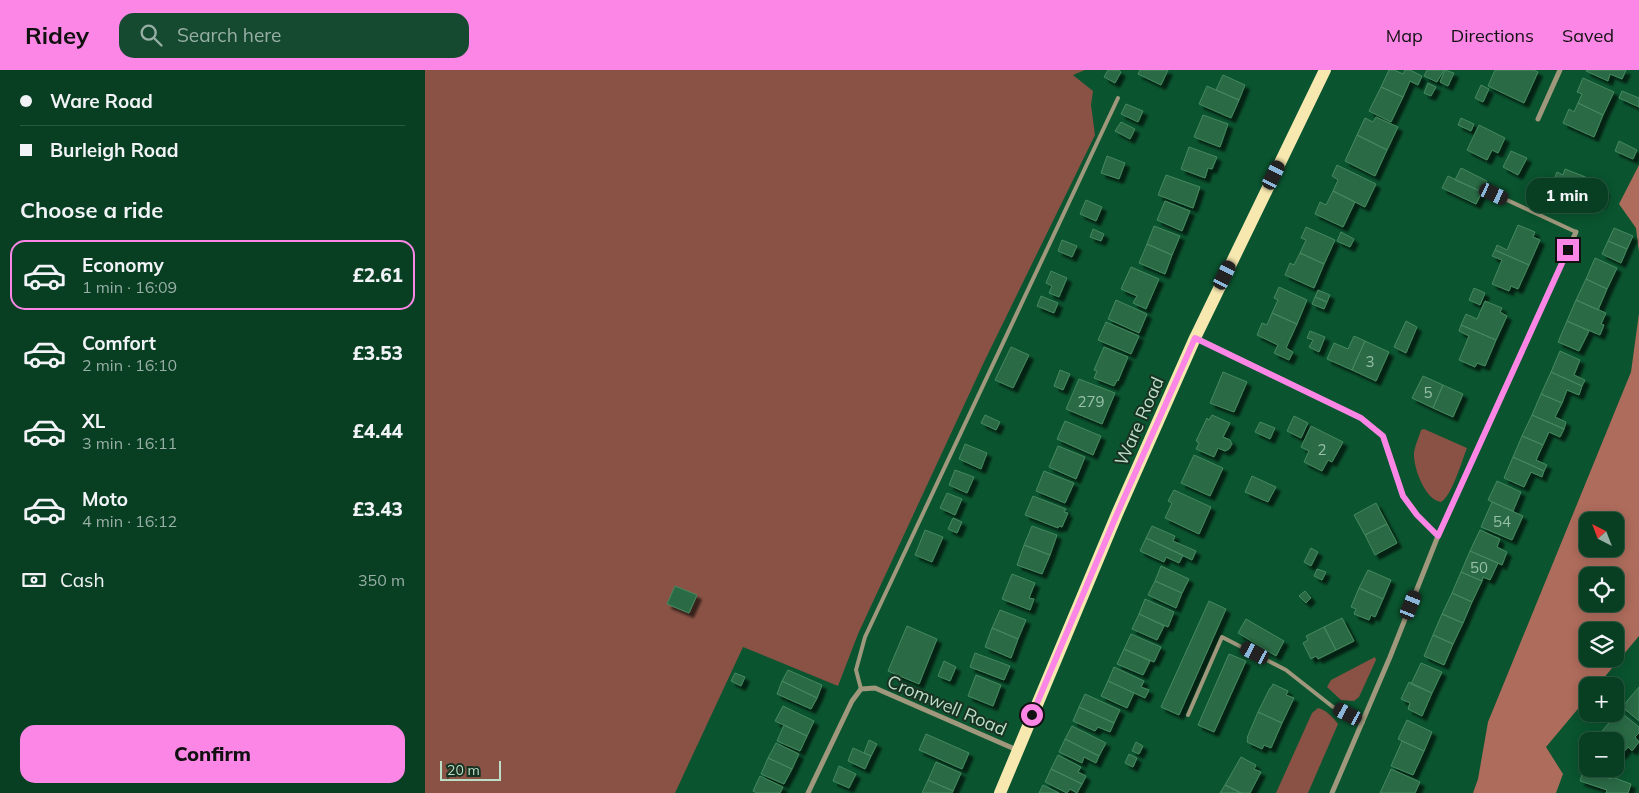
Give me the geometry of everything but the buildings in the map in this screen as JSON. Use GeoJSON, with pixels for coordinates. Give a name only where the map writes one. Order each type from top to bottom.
{"type":"FeatureCollection","features":[{"type":"Feature","properties":{"kind":"main road","name":"Ware Road"},"geometry":{"type":"LineString","coordinates":[[1000,793],[1117,514],[1195,338],[1325,70]]}},
{"type":"Feature","properties":{"kind":"street"},"geometry":{"type":"LineString","coordinates":[[1538,118],[1560,70]]}},
{"type":"Feature","properties":{"kind":"street"},"geometry":{"type":"LineString","coordinates":[[1333,793],[1438,536],[1576,232]]}},
{"type":"Feature","properties":{"kind":"street"},"geometry":{"type":"LineString","coordinates":[[1195,338],[1361,418],[1383,436],[1403,496],[1417,515],[1438,536]]}},
{"type":"Feature","properties":{"kind":"street","name":"Cromwell Road"},"geometry":{"type":"LineString","coordinates":[[808,793],[852,701],[861,689],[875,688],[1018,751]]}},
{"type":"Feature","properties":{"kind":"lane"},"geometry":{"type":"LineString","coordinates":[[861,689],[856,670],[865,637],[1118,98]]}},
{"type":"Feature","properties":{"kind":"lane"},"geometry":{"type":"LineString","coordinates":[[1494,194],[1576,232]]}},
{"type":"Feature","properties":{"kind":"lane"},"geometry":{"type":"LineString","coordinates":[[1188,715],[1222,637],[1286,670],[1333,706],[1363,722]]}},
{"type":"Feature","properties":{"kind":"shaded area"},"geometry":{"type":"Polygon","coordinates":[[[425,70],[1085,70],[1073,75],[1093,91],[1091,105],[1095,135],[985,360],[858,634],[838,686],[743,647],[675,793],[425,793],[425,70]]]}},
{"type":"Feature","properties":{"kind":"shaded area"},"geometry":{"type":"Polygon","coordinates":[[[1639,165],[1639,252],[1636,228],[1619,204],[1639,165]]]}},
{"type":"Feature","properties":{"kind":"shaded area"},"geometry":{"type":"Polygon","coordinates":[[[1639,313],[1639,636],[1624,654],[1624,622],[1579,622],[1579,667],[1613,667],[1605,677],[1579,677],[1579,708],[1546,747],[1563,774],[1556,793],[1473,793],[1478,779],[1488,722],[1631,372],[1639,313]]]}},
{"type":"Feature","properties":{"kind":"shaded area"},"geometry":{"type":"Polygon","coordinates":[[[1424,429],[1467,448],[1453,485],[1441,502],[1435,500],[1425,489],[1414,459],[1421,430],[1424,429]]]}},
{"type":"Feature","properties":{"kind":"shaded area"},"geometry":{"type":"Polygon","coordinates":[[[1375,657],[1376,660],[1359,697],[1354,701],[1341,700],[1327,687],[1331,680],[1375,657]]]}},
{"type":"Feature","properties":{"kind":"shaded area"},"geometry":{"type":"Polygon","coordinates":[[[1318,708],[1329,714],[1338,724],[1308,793],[1276,793],[1312,713],[1318,708]]]}},
{"type":"Feature","properties":{"kind":"route"},"geometry":{"type":"LineString","coordinates":[[1032,715],[1117,514],[1195,338],[1361,418],[1383,436],[1403,496],[1417,515],[1438,536],[1568,250]]}}]}
